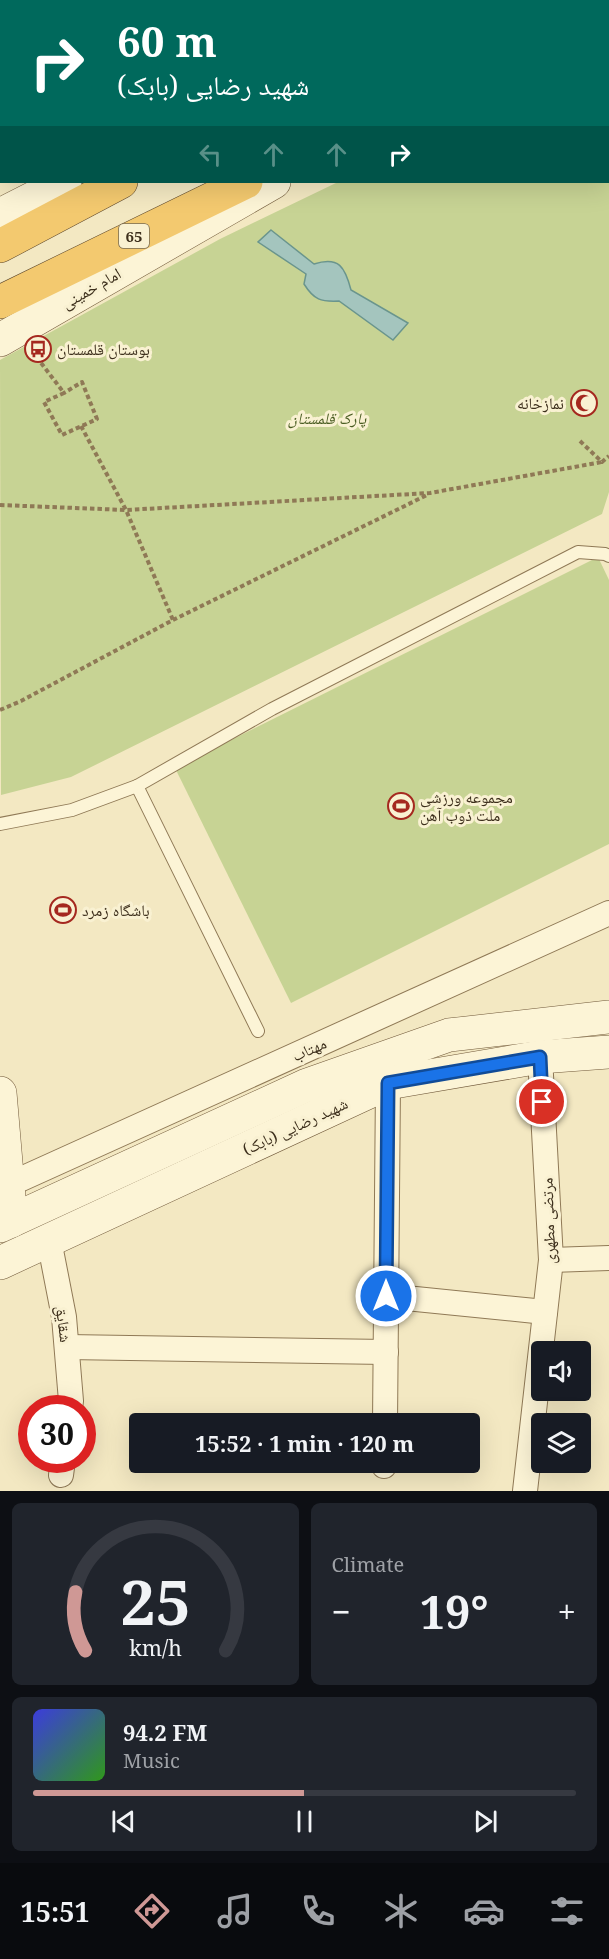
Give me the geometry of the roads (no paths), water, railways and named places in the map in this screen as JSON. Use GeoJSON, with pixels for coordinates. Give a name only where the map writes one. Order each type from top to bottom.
{"type":"FeatureCollection","features":[{"type":"Feature","properties":{"kind":"highway"},"geometry":{"type":"LineString","coordinates":[[3,234],[119,183]]}},
{"type":"Feature","properties":{"kind":"highway","name":"65"},"geometry":{"type":"LineString","coordinates":[[11,296],[244,183]]}},
{"type":"Feature","properties":{"kind":"main road"},"geometry":{"type":"LineString","coordinates":[[3,234],[64,183]]}},
{"type":"Feature","properties":{"kind":"main road","name":"امام خمینی"},"geometry":{"type":"LineString","coordinates":[[9,335],[272,183]]}},
{"type":"Feature","properties":{"kind":"main road","name":"شهید رضایی (بابک)"},"geometry":{"type":"LineString","coordinates":[[6,1224],[306,1085],[449,1035],[609,1017]]}},
{"type":"Feature","properties":{"kind":"main road","name":"شهید رضایی (بابک)"},"geometry":{"type":"LineString","coordinates":[[0,1263],[388,1083],[540,1057],[609,1052]]}},
{"type":"Feature","properties":{"kind":"main road"},"geometry":{"type":"LineString","coordinates":[[0,1093],[8,1185],[6,1224]]}},
{"type":"Feature","properties":{"kind":"street","name":"مهتاب"},"geometry":{"type":"LineString","coordinates":[[8,1185],[609,913]]}},
{"type":"Feature","properties":{"kind":"street","name":"مرتضی مطهری"},"geometry":{"type":"LineString","coordinates":[[525,1491],[551,1260],[540,1057]]}},
{"type":"Feature","properties":{"kind":"street"},"geometry":{"type":"LineString","coordinates":[[385,1413],[388,1083]]}},
{"type":"Feature","properties":{"kind":"street","name":"شقایق"},"geometry":{"type":"LineString","coordinates":[[49,1240],[64,1317],[71,1395]]}},
{"type":"Feature","properties":{"kind":"street"},"geometry":{"type":"LineString","coordinates":[[551,1260],[609,1258]]}},
{"type":"Feature","properties":{"kind":"street"},"geometry":{"type":"LineString","coordinates":[[386,1296],[545,1312]]}},
{"type":"Feature","properties":{"kind":"street"},"geometry":{"type":"LineString","coordinates":[[67,1347],[386,1352]]}},
{"type":"Feature","properties":{"kind":"lane"},"geometry":{"type":"LineString","coordinates":[[0,824],[72,810],[137,786],[272,709],[578,552],[609,556]]}},
{"type":"Feature","properties":{"kind":"lane"},"geometry":{"type":"LineString","coordinates":[[137,786],[258,1031]]}},
{"type":"Feature","properties":{"kind":"water"},"geometry":{"type":"Polygon","coordinates":[[[271,230],[314,264],[329,261],[340,265],[351,290],[408,323],[393,340],[339,301],[327,301],[315,297],[304,284],[306,274],[258,242],[271,230]]]}},
{"type":"Feature","properties":{"kind":"place","name":"بوستان قلمستان"},"geometry":{"type":"Point","coordinates":[38,349]}},
{"type":"Feature","properties":{"kind":"place","name":"نمازخانه"},"geometry":{"type":"Point","coordinates":[584,403]}},
{"type":"Feature","properties":{"kind":"place","name":"مجموعه ورزشی ملت ذوب آهن"},"geometry":{"type":"Point","coordinates":[401,806]}},
{"type":"Feature","properties":{"kind":"place","name":"باشگاه زمرد"},"geometry":{"type":"Point","coordinates":[63,910]}},
{"type":"Feature","properties":{"kind":"park label","name":"پارک قلمستان"},"geometry":{"type":"Point","coordinates":[327,418]}}]}
